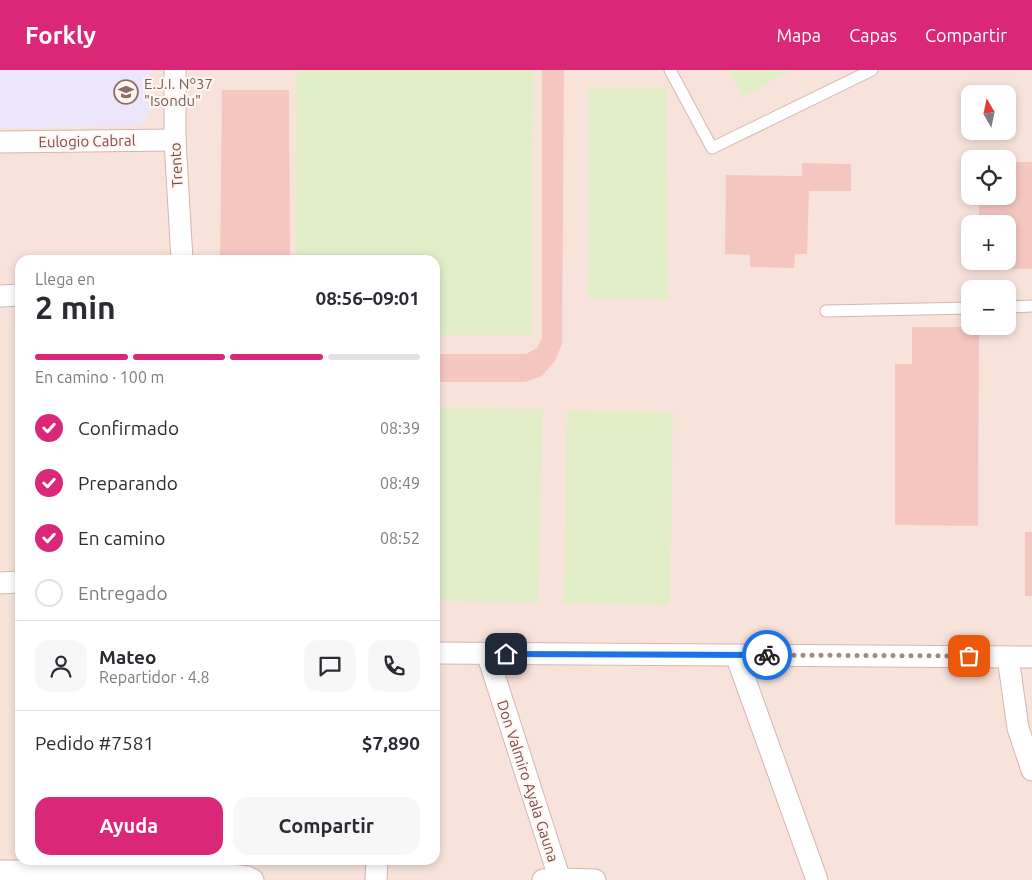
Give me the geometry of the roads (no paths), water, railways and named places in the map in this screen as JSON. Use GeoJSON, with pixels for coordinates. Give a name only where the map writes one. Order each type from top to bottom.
{"type":"FeatureCollection","features":[{"type":"Feature","properties":{"kind":"street","name":"Trento"},"geometry":{"type":"LineString","coordinates":[[175,70],[175,140],[182,255]]}},
{"type":"Feature","properties":{"kind":"street","name":"Eulogio Cabral"},"geometry":{"type":"LineString","coordinates":[[0,142],[175,140]]}},
{"type":"Feature","properties":{"kind":"street"},"geometry":{"type":"LineString","coordinates":[[0,296],[15,296]]}},
{"type":"Feature","properties":{"kind":"street"},"geometry":{"type":"LineString","coordinates":[[0,583],[15,582]]}},
{"type":"Feature","properties":{"kind":"street"},"geometry":{"type":"LineString","coordinates":[[440,653],[1032,657]]}},
{"type":"Feature","properties":{"kind":"street","name":"Don Valmiro Ayala Gauna"},"geometry":{"type":"LineString","coordinates":[[487,653],[554,880]]}},
{"type":"Feature","properties":{"kind":"street"},"geometry":{"type":"LineString","coordinates":[[736,655],[817,880]]}},
{"type":"Feature","properties":{"kind":"street"},"geometry":{"type":"LineString","coordinates":[[1008,657],[1018,728],[1032,770]]}},
{"type":"Feature","properties":{"kind":"street"},"geometry":{"type":"LineString","coordinates":[[376,865],[376,880]]}},
{"type":"Feature","properties":{"kind":"street"},"geometry":{"type":"LineString","coordinates":[[0,871],[210,866],[253,880]]}},
{"type":"Feature","properties":{"kind":"street"},"geometry":{"type":"LineString","coordinates":[[554,880],[595,880]]}},
{"type":"Feature","properties":{"kind":"lane"},"geometry":{"type":"LineString","coordinates":[[670,70],[712,148],[872,70]]}},
{"type":"Feature","properties":{"kind":"lane"},"geometry":{"type":"LineString","coordinates":[[1016,307],[1032,306]]}},
{"type":"Feature","properties":{"kind":"lane"},"geometry":{"type":"LineString","coordinates":[[826,311],[961,308]]}},
{"type":"Feature","properties":{"kind":"place","name":"E.J.I. Nº37 \"Isondu\""},"geometry":{"type":"Point","coordinates":[126,92]}}]}
